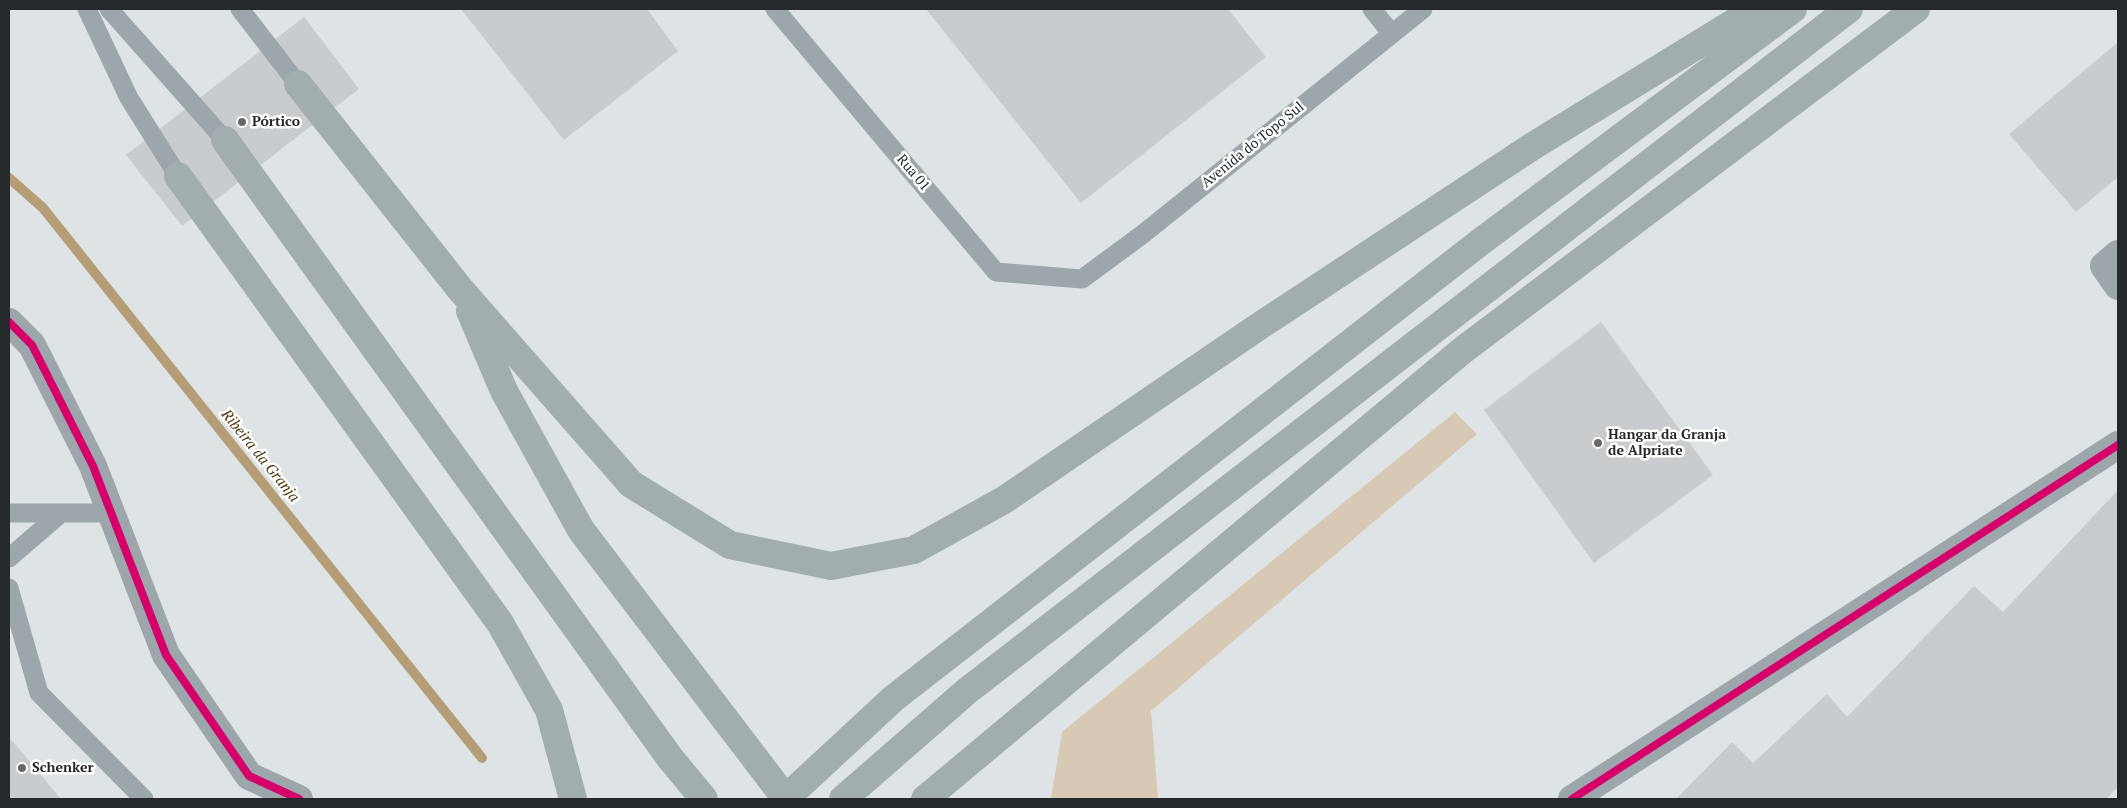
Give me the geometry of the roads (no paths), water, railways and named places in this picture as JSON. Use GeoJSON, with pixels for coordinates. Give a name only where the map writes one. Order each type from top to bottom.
{"type":"FeatureCollection","features":[{"type":"Feature","properties":{"kind":"highway"},"geometry":{"type":"LineString","coordinates":[[298,84],[460,289],[631,484],[730,545],[831,566],[914,550],[1004,500],[1258,327],[1533,146],[1756,9]]}},
{"type":"Feature","properties":{"kind":"highway"},"geometry":{"type":"LineString","coordinates":[[460,289],[504,392],[581,530],[786,799],[894,698],[1479,243],[1792,9]]}},
{"type":"Feature","properties":{"kind":"highway"},"geometry":{"type":"LineString","coordinates":[[843,799],[967,691],[1849,9]]}},
{"type":"Feature","properties":{"kind":"highway"},"geometry":{"type":"LineString","coordinates":[[928,798],[1464,350],[1916,9]]}},
{"type":"Feature","properties":{"kind":"highway"},"geometry":{"type":"LineString","coordinates":[[225,140],[670,758],[704,799]]}},
{"type":"Feature","properties":{"kind":"highway"},"geometry":{"type":"LineString","coordinates":[[178,176],[500,623],[549,710],[573,799]]}},
{"type":"Feature","properties":{"kind":"street"},"geometry":{"type":"LineString","coordinates":[[2118,254],[2104,266],[2118,286]]}},
{"type":"Feature","properties":{"kind":"street"},"geometry":{"type":"LineString","coordinates":[[9,322],[32,345],[93,466],[166,654],[249,776],[299,799]]}},
{"type":"Feature","properties":{"kind":"street"},"geometry":{"type":"LineString","coordinates":[[1572,799],[2118,445]]}},
{"type":"Feature","properties":{"kind":"lane"},"geometry":{"type":"LineString","coordinates":[[87,9],[129,98],[178,176]]}},
{"type":"Feature","properties":{"kind":"lane"},"geometry":{"type":"LineString","coordinates":[[109,9],[225,140]]}},
{"type":"Feature","properties":{"kind":"lane"},"geometry":{"type":"LineString","coordinates":[[240,9],[298,84]]}},
{"type":"Feature","properties":{"kind":"lane","name":"Rua 01"},"geometry":{"type":"LineString","coordinates":[[775,9],[996,272],[1082,279]]}},
{"type":"Feature","properties":{"kind":"lane"},"geometry":{"type":"LineString","coordinates":[[1372,9],[1391,32]]}},
{"type":"Feature","properties":{"kind":"lane","name":"Avenida do Topo Sul"},"geometry":{"type":"LineString","coordinates":[[1082,279],[1143,234],[1391,32],[1423,9]]}},
{"type":"Feature","properties":{"kind":"lane"},"geometry":{"type":"LineString","coordinates":[[9,513],[111,513]]}},
{"type":"Feature","properties":{"kind":"lane"},"geometry":{"type":"LineString","coordinates":[[9,558],[60,514]]}},
{"type":"Feature","properties":{"kind":"lane"},"geometry":{"type":"LineString","coordinates":[[9,588],[39,693],[144,799]]}},
{"type":"Feature","properties":{"kind":"waterway","name":"Ribeira da Granja"},"geometry":{"type":"LineString","coordinates":[[9,178],[43,208],[482,758]]}},
{"type":"Feature","properties":{"kind":"place","name":"Pórtico"},"geometry":{"type":"Point","coordinates":[242,122]}},
{"type":"Feature","properties":{"kind":"place","name":"Hangar da Granja de Alpriate"},"geometry":{"type":"Point","coordinates":[1598,443]}},
{"type":"Feature","properties":{"kind":"place","name":"Schenker"},"geometry":{"type":"Point","coordinates":[22,768]}}]}
